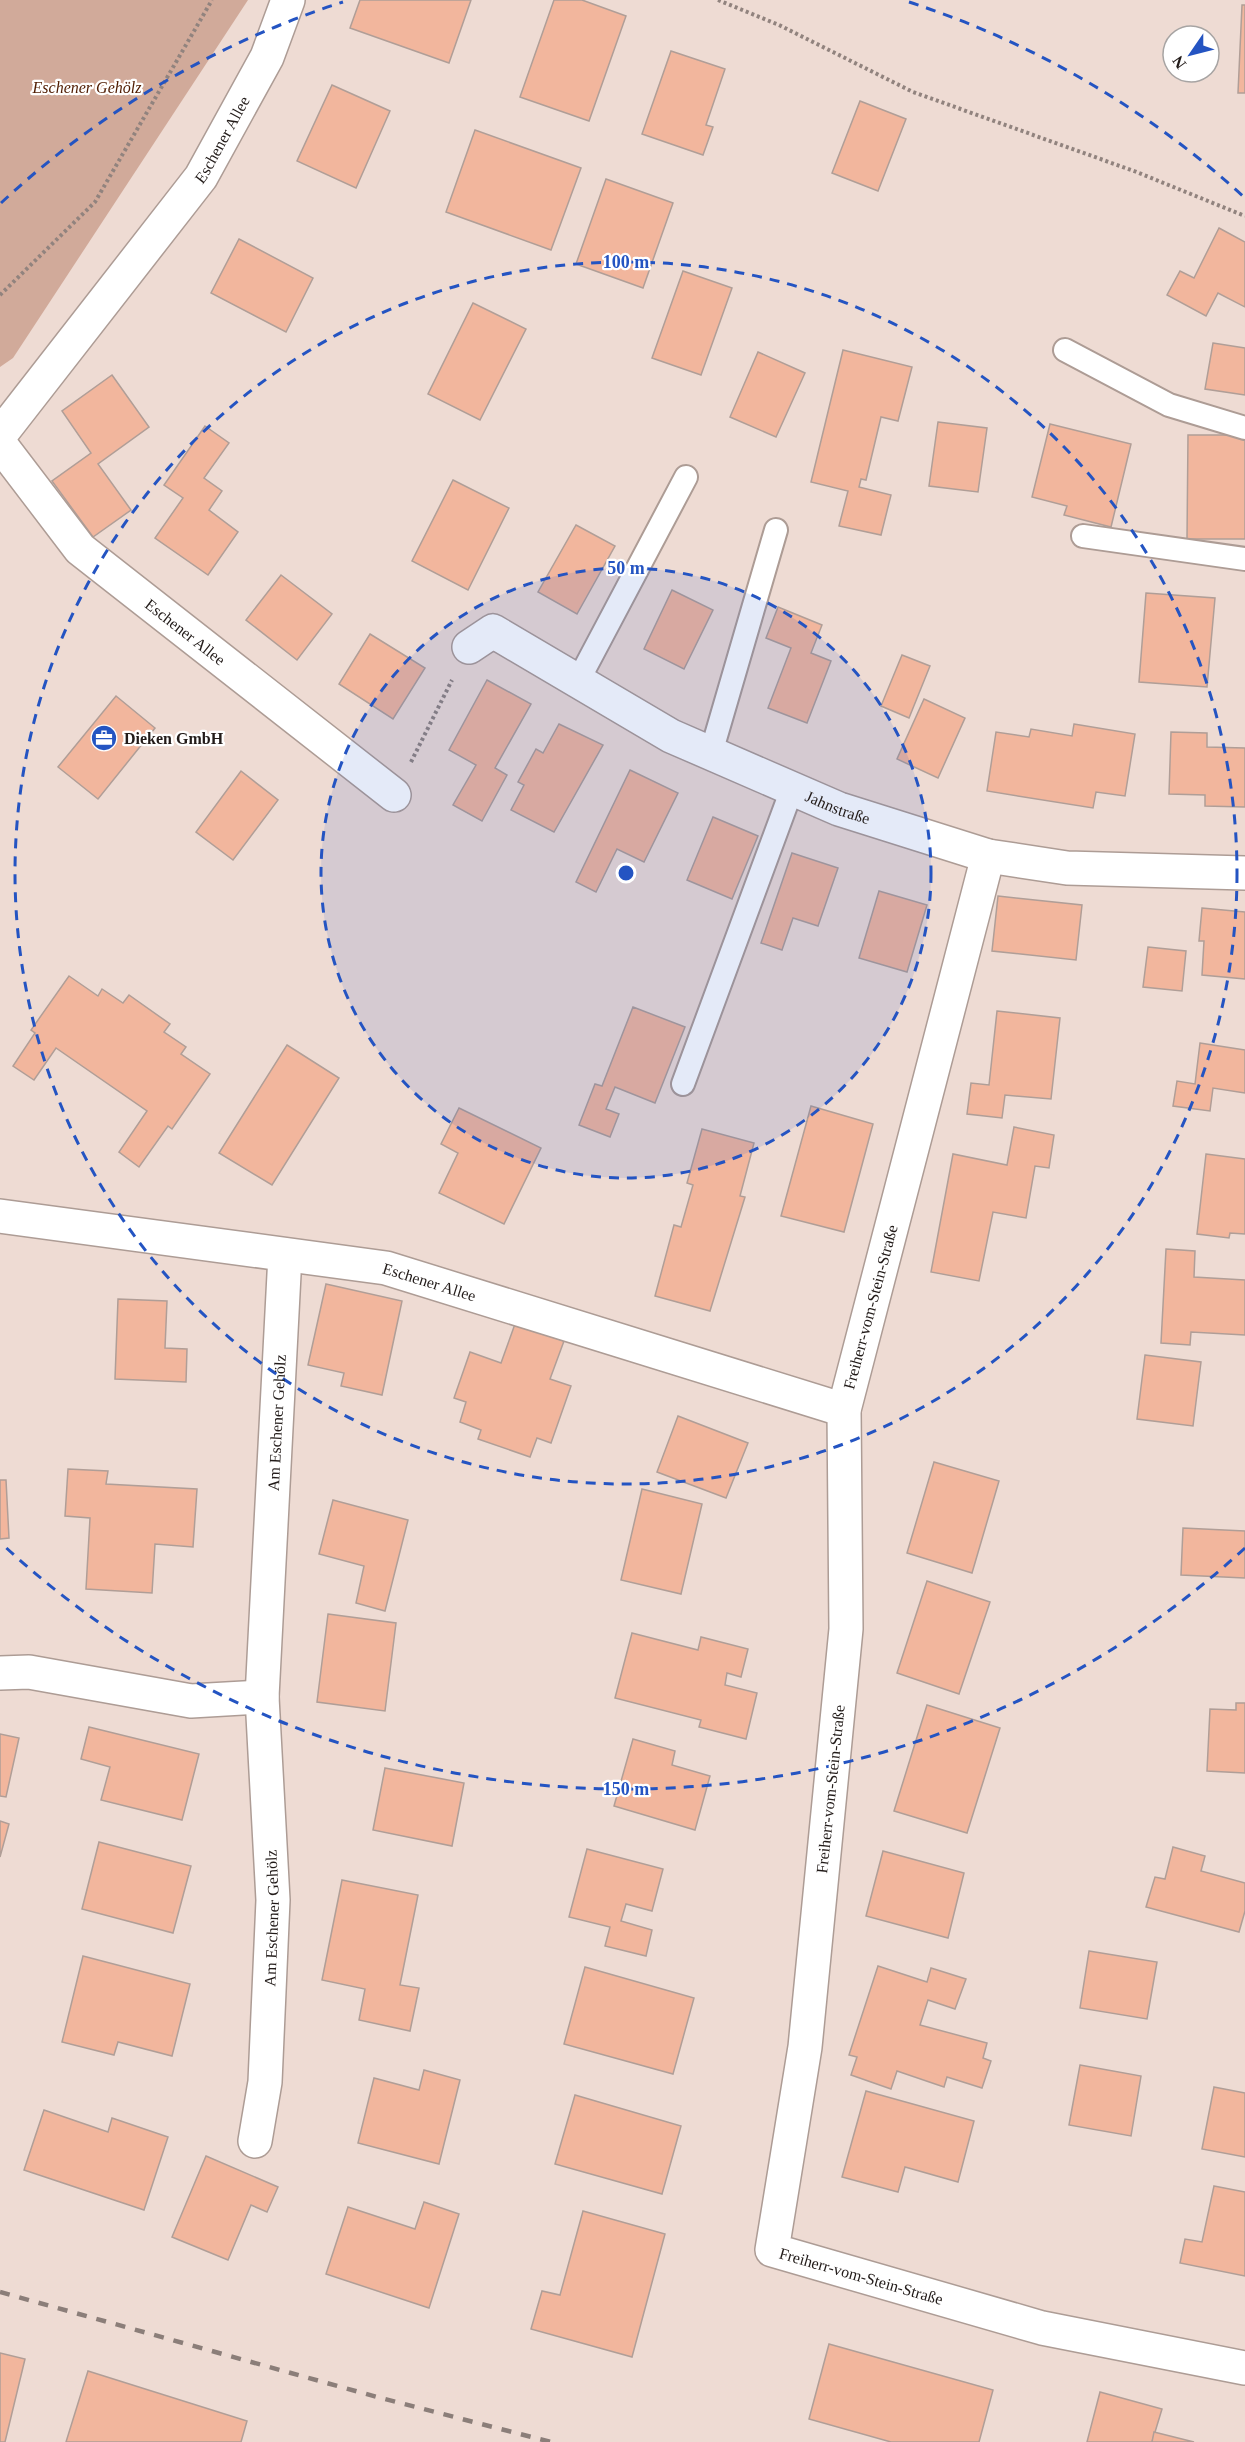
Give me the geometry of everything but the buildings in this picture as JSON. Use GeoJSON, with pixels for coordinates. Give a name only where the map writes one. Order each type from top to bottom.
{"type":"FeatureCollection","features":[{"type":"Feature","properties":{"kind":"street","name":"Eschener Allee"},"geometry":{"type":"LineString","coordinates":[[0,435],[201,177],[267,57],[288,0]]}},
{"type":"Feature","properties":{"kind":"street","name":"Eschener Allee"},"geometry":{"type":"LineString","coordinates":[[0,444],[80,549],[394,795]]}},
{"type":"Feature","properties":{"kind":"street","name":"Jahnstraße"},"geometry":{"type":"LineString","coordinates":[[469,647],[493,631],[671,736],[839,808],[988,856],[1067,868],[1245,873]]}},
{"type":"Feature","properties":{"kind":"street","name":"Freiherr-vom-Stein-Straße"},"geometry":{"type":"LineString","coordinates":[[988,856],[844,1410],[846,1629],[804,2047],[772,2250],[1042,2328],[1245,2368]]}},
{"type":"Feature","properties":{"kind":"street","name":"Eschener Allee"},"geometry":{"type":"LineString","coordinates":[[0,1216],[386,1268],[844,1410]]}},
{"type":"Feature","properties":{"kind":"street","name":"Am Eschener Gehölz"},"geometry":{"type":"LineString","coordinates":[[255,2141],[265,2082],[273,1900],[262,1697],[285,1255]]}},
{"type":"Feature","properties":{"kind":"street"},"geometry":{"type":"LineString","coordinates":[[0,1673],[29,1672],[191,1701],[262,1697]]}},
{"type":"Feature","properties":{"kind":"lane"},"geometry":{"type":"LineString","coordinates":[[1065,350],[1169,405],[1245,428]]}},
{"type":"Feature","properties":{"kind":"lane"},"geometry":{"type":"LineString","coordinates":[[578,681],[686,477]]}},
{"type":"Feature","properties":{"kind":"lane"},"geometry":{"type":"LineString","coordinates":[[711,753],[776,530]]}},
{"type":"Feature","properties":{"kind":"lane"},"geometry":{"type":"LineString","coordinates":[[1083,536],[1245,559]]}},
{"type":"Feature","properties":{"kind":"lane"},"geometry":{"type":"LineString","coordinates":[[683,1084],[792,789]]}},
{"type":"Feature","properties":{"kind":"path"},"geometry":{"type":"LineString","coordinates":[[0,295],[95,202],[212,0]]}},
{"type":"Feature","properties":{"kind":"path"},"geometry":{"type":"LineString","coordinates":[[718,0],[779,25],[913,92],[1134,171],[1245,216]]}},
{"type":"Feature","properties":{"kind":"path"},"geometry":{"type":"LineString","coordinates":[[394,795],[469,647]]}},
{"type":"Feature","properties":{"kind":"green space","name":"Eschener Gehölz"},"geometry":{"type":"Polygon","coordinates":[[[0,0],[248,0],[13,358],[0,367],[0,0]]]}},
{"type":"Feature","properties":{"kind":"railway"},"geometry":{"type":"LineString","coordinates":[[0,2292],[377,2397],[551,2442]]}},
{"type":"Feature","properties":{"kind":"place","name":"Dieken GmbH"},"geometry":{"type":"Point","coordinates":[104,738]}}]}
